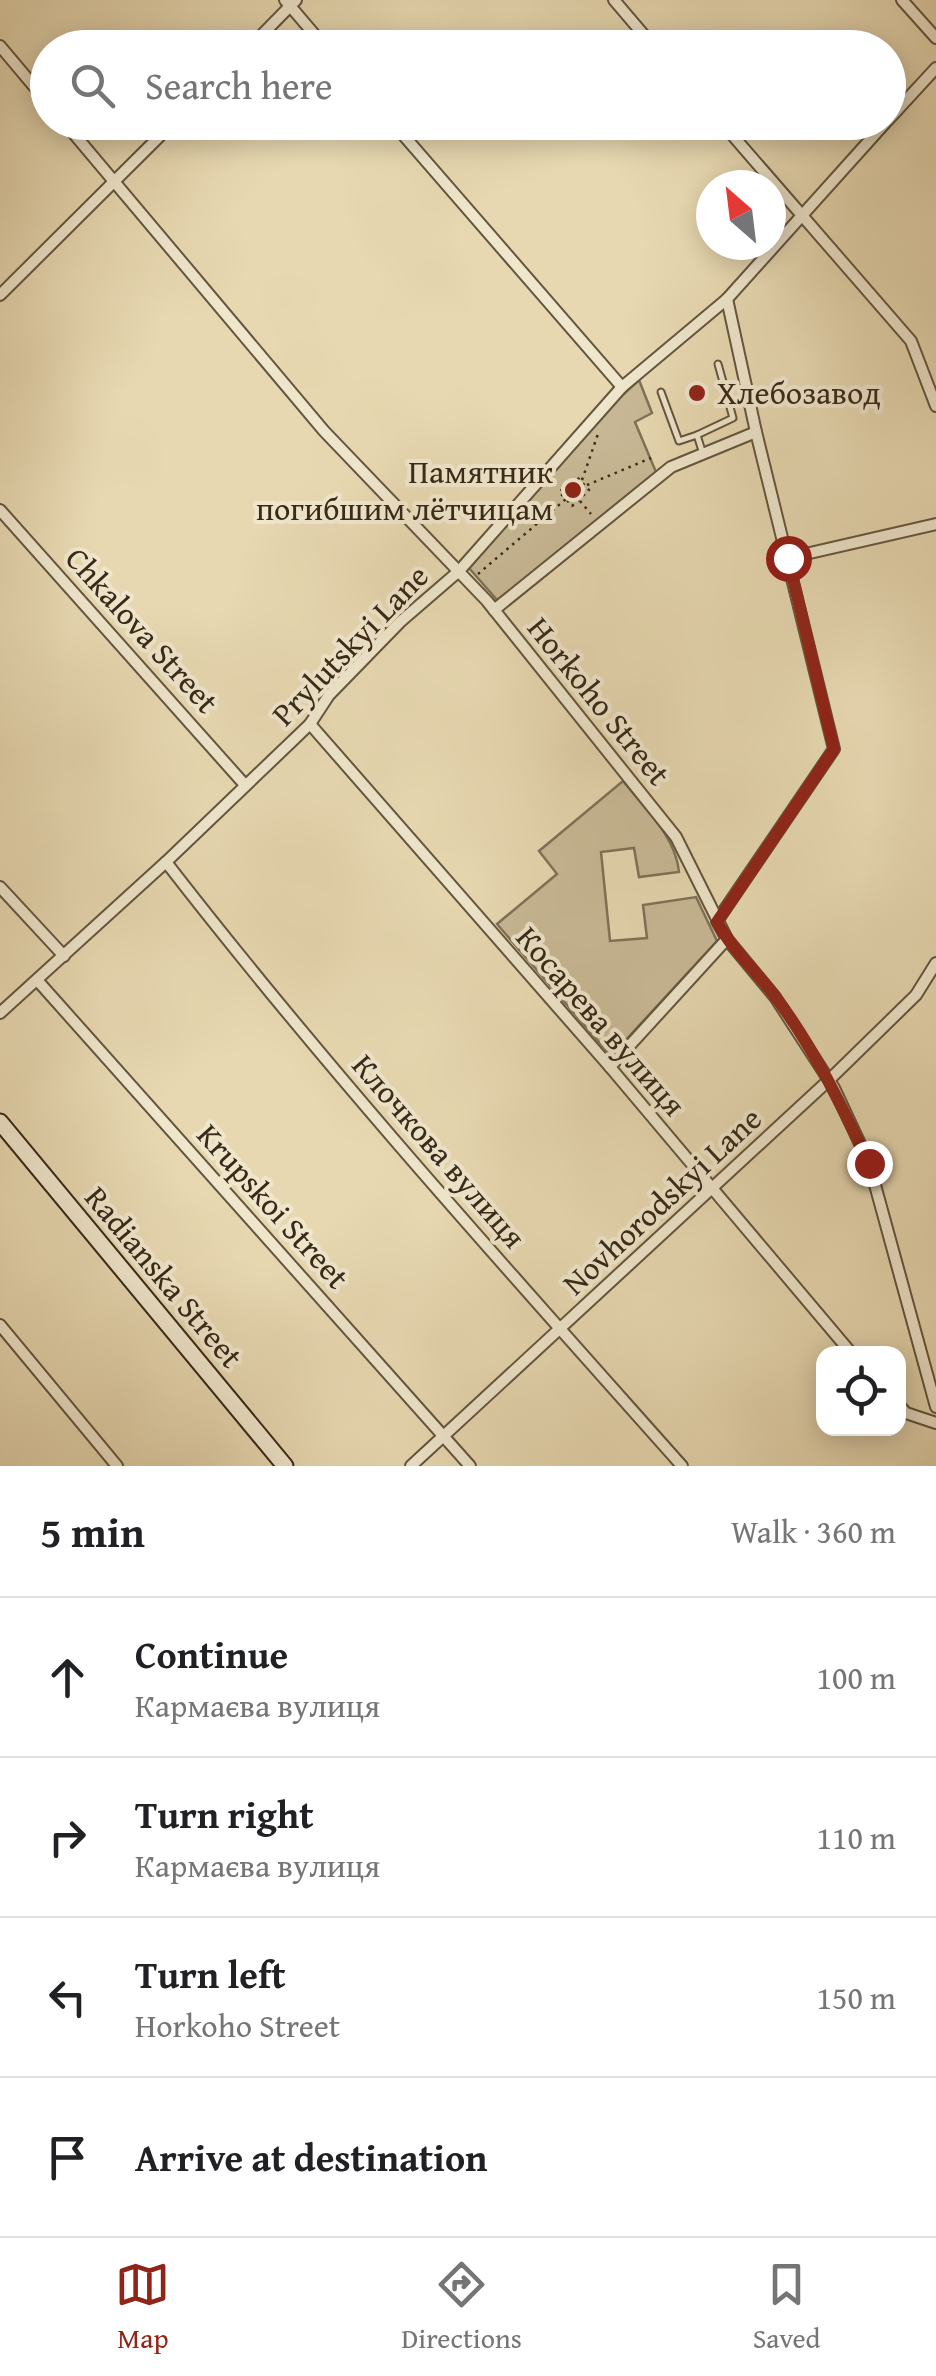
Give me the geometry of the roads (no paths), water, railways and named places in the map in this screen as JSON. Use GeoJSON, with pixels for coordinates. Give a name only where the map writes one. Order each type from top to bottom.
{"type":"FeatureCollection","features":[{"type":"Feature","properties":{"kind":"main road","name":"Radianska Street"},"geometry":{"type":"LineString","coordinates":[[0,1122],[285,1466]]}},
{"type":"Feature","properties":{"kind":"street"},"geometry":{"type":"LineString","coordinates":[[614,0],[640,30]]}},
{"type":"Feature","properties":{"kind":"street"},"geometry":{"type":"LineString","coordinates":[[902,0],[936,38]]}},
{"type":"Feature","properties":{"kind":"street"},"geometry":{"type":"LineString","coordinates":[[265,30],[290,2],[312,30]]}},
{"type":"Feature","properties":{"kind":"street"},"geometry":{"type":"LineString","coordinates":[[0,46],[30,82]]}},
{"type":"Feature","properties":{"kind":"street","name":"Prylutskyi Lane"},"geometry":{"type":"LineString","coordinates":[[906,100],[936,68]]}},
{"type":"Feature","properties":{"kind":"street","name":"Horkoho Street"},"geometry":{"type":"LineString","coordinates":[[79,140],[324,431],[494,610],[676,837],[726,939],[775,996],[829,1080],[869,1163],[936,1407]]}},
{"type":"Feature","properties":{"kind":"street"},"geometry":{"type":"LineString","coordinates":[[2,289],[156,140]]}},
{"type":"Feature","properties":{"kind":"street"},"geometry":{"type":"LineString","coordinates":[[408,140],[622,387]]}},
{"type":"Feature","properties":{"kind":"street"},"geometry":{"type":"LineString","coordinates":[[737,140],[911,341],[936,406]]}},
{"type":"Feature","properties":{"kind":"street","name":"Prylutskyi Lane"},"geometry":{"type":"LineString","coordinates":[[0,1013],[310,724],[329,695],[388,634],[459,570],[622,387],[727,298],[870,140]]}},
{"type":"Feature","properties":{"kind":"street"},"geometry":{"type":"LineString","coordinates":[[717,922],[834,749],[727,298]]}},
{"type":"Feature","properties":{"kind":"street"},"geometry":{"type":"LineString","coordinates":[[494,610],[670,467],[756,432]]}},
{"type":"Feature","properties":{"kind":"street","name":"Chkalova Street"},"geometry":{"type":"LineString","coordinates":[[0,510],[245,784]]}},
{"type":"Feature","properties":{"kind":"street"},"geometry":{"type":"LineString","coordinates":[[788,558],[936,524]]}},
{"type":"Feature","properties":{"kind":"street","name":"Косарева вулиця"},"geometry":{"type":"LineString","coordinates":[[310,724],[610,1067],[845,1346]]}},
{"type":"Feature","properties":{"kind":"street","name":"Клочкова вулиця"},"geometry":{"type":"LineString","coordinates":[[166,862],[249,969],[682,1466]]}},
{"type":"Feature","properties":{"kind":"street"},"geometry":{"type":"LineString","coordinates":[[0,888],[64,956]]}},
{"type":"Feature","properties":{"kind":"street"},"geometry":{"type":"LineString","coordinates":[[610,1067],[726,939]]}},
{"type":"Feature","properties":{"kind":"street","name":"Novhorodskyi Lane"},"geometry":{"type":"LineString","coordinates":[[411,1466],[829,1080],[916,996],[936,963]]}},
{"type":"Feature","properties":{"kind":"street","name":"Krupskoi Street"},"geometry":{"type":"LineString","coordinates":[[36,980],[470,1466]]}},
{"type":"Feature","properties":{"kind":"street"},"geometry":{"type":"LineString","coordinates":[[0,1325],[117,1466]]}},
{"type":"Feature","properties":{"kind":"street"},"geometry":{"type":"LineString","coordinates":[[906,1413],[936,1423]]}},
{"type":"Feature","properties":{"kind":"lane"},"geometry":{"type":"LineString","coordinates":[[661,392],[679,442],[733,418],[718,364]]}},
{"type":"Feature","properties":{"kind":"lane"},"geometry":{"type":"LineString","coordinates":[[697,435],[703,454]]}},
{"type":"Feature","properties":{"kind":"place","name":"Хлебозавод"},"geometry":{"type":"Point","coordinates":[697,393]}},
{"type":"Feature","properties":{"kind":"place","name":"Памятник погибшим лётчицам"},"geometry":{"type":"Point","coordinates":[573,490]}}]}
